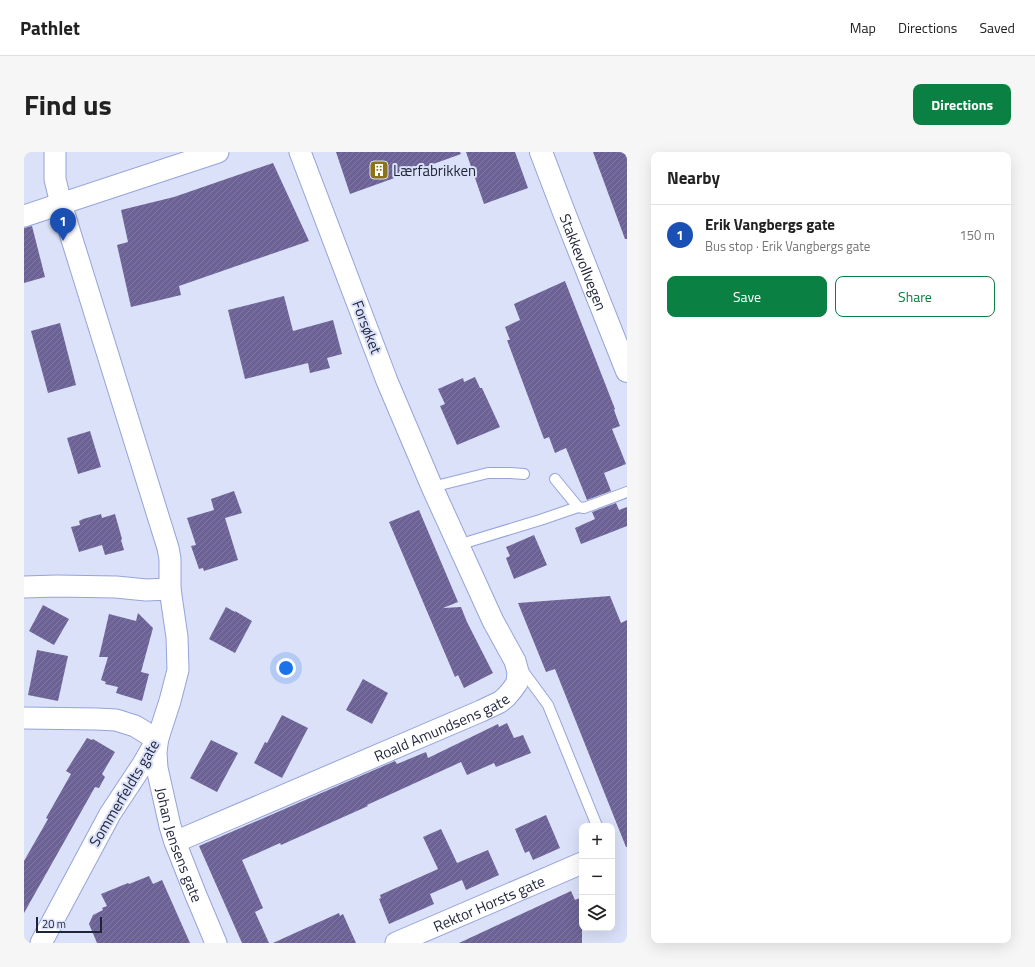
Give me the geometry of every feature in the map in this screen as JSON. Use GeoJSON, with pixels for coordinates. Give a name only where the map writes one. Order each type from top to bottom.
{"type":"FeatureCollection","features":[{"type":"Feature","properties":{"kind":"street","name":"Sommerfeldts gate"},"geometry":{"type":"LineString","coordinates":[[41,943],[110,814],[143,764],[158,738],[178,670],[176,637],[170,589],[170,559],[168,548],[61,204],[55,179],[55,152]]}},
{"type":"Feature","properties":{"kind":"street"},"geometry":{"type":"LineString","coordinates":[[24,216],[218,152]]}},
{"type":"Feature","properties":{"kind":"street","name":"Forsøket"},"geometry":{"type":"LineString","coordinates":[[300,152],[387,381],[435,494]]}},
{"type":"Feature","properties":{"kind":"street","name":"Stakkevollvegen"},"geometry":{"type":"LineString","coordinates":[[541,152],[627,371]]}},
{"type":"Feature","properties":{"kind":"street","name":"Roald Amundsens gate"},"geometry":{"type":"LineString","coordinates":[[175,842],[481,711],[500,702],[508,695],[517,683],[518,672],[515,661],[493,621],[435,494]]}},
{"type":"Feature","properties":{"kind":"street"},"geometry":{"type":"LineString","coordinates":[[24,586],[101,587],[146,590],[170,589]]}},
{"type":"Feature","properties":{"kind":"street"},"geometry":{"type":"LineString","coordinates":[[24,718],[116,720],[135,726],[158,738]]}},
{"type":"Feature","properties":{"kind":"street","name":"Johan Jensens gate"},"geometry":{"type":"LineString","coordinates":[[158,738],[156,754],[157,768],[170,826],[194,893],[216,943]]}},
{"type":"Feature","properties":{"kind":"street","name":"Rektor Horsts gate"},"geometry":{"type":"LineString","coordinates":[[396,943],[579,864]]}},
{"type":"Feature","properties":{"kind":"lane"},"geometry":{"type":"LineString","coordinates":[[435,494],[488,472],[510,472],[524,474]]}},
{"type":"Feature","properties":{"kind":"lane"},"geometry":{"type":"LineString","coordinates":[[555,479],[578,507]]}},
{"type":"Feature","properties":{"kind":"lane"},"geometry":{"type":"LineString","coordinates":[[458,545],[578,507],[584,508],[627,492]]}},
{"type":"Feature","properties":{"kind":"lane"},"geometry":{"type":"LineString","coordinates":[[515,661],[548,705],[596,823]]}},
{"type":"Feature","properties":{"kind":"building"},"geometry":{"type":"Polygon","coordinates":[[[336,152],[460,152],[461,154],[350,194],[336,152]]]}},
{"type":"Feature","properties":{"kind":"building"},"geometry":{"type":"Polygon","coordinates":[[[466,152],[515,152],[528,188],[484,204],[466,152]]]}},
{"type":"Feature","properties":{"kind":"building"},"geometry":{"type":"Polygon","coordinates":[[[593,152],[627,152],[627,239],[625,239],[593,152]]]}},
{"type":"Feature","properties":{"kind":"building"},"geometry":{"type":"Polygon","coordinates":[[[273,163],[309,241],[179,286],[181,295],[131,307],[117,245],[128,242],[121,210],[174,197],[273,163]]]}},
{"type":"Feature","properties":{"kind":"building"},"geometry":{"type":"Polygon","coordinates":[[[32,226],[45,277],[24,283],[24,228],[32,226]]]}},
{"type":"Feature","properties":{"kind":"building"},"geometry":{"type":"Polygon","coordinates":[[[565,281],[615,409],[614,410],[620,426],[612,429],[626,464],[604,473],[611,491],[587,500],[566,448],[555,453],[549,437],[544,439],[507,340],[510,340],[505,327],[520,320],[514,304],[565,281]]]}},
{"type":"Feature","properties":{"kind":"building"},"geometry":{"type":"Polygon","coordinates":[[[284,296],[293,331],[333,320],[342,354],[327,358],[330,368],[310,373],[308,363],[245,379],[228,310],[284,296]]]}},
{"type":"Feature","properties":{"kind":"building"},"geometry":{"type":"Polygon","coordinates":[[[60,323],[76,385],[48,393],[31,331],[60,323]]]}},
{"type":"Feature","properties":{"kind":"building"},"geometry":{"type":"Polygon","coordinates":[[[475,377],[480,388],[482,388],[500,427],[457,445],[440,406],[445,404],[438,389],[463,378],[464,382],[475,377]]]}},
{"type":"Feature","properties":{"kind":"building"},"geometry":{"type":"Polygon","coordinates":[[[90,431],[101,467],[78,474],[67,438],[90,431]]]}},
{"type":"Feature","properties":{"kind":"building"},"geometry":{"type":"Polygon","coordinates":[[[234,491],[242,513],[225,518],[238,560],[204,571],[203,568],[199,569],[191,546],[196,545],[187,518],[214,510],[211,499],[234,491]]]}},
{"type":"Feature","properties":{"kind":"building"},"geometry":{"type":"Polygon","coordinates":[[[616,503],[619,510],[627,507],[627,526],[581,544],[575,528],[595,519],[592,512],[616,503]]]}},
{"type":"Feature","properties":{"kind":"building"},"geometry":{"type":"Polygon","coordinates":[[[419,510],[458,602],[443,608],[461,607],[493,673],[464,688],[458,675],[455,677],[389,522],[419,510]]]}},
{"type":"Feature","properties":{"kind":"building"},"geometry":{"type":"Polygon","coordinates":[[[101,514],[102,518],[115,514],[124,550],[105,555],[102,545],[79,552],[71,527],[80,525],[79,521],[83,519],[101,514]]]}},
{"type":"Feature","properties":{"kind":"building"},"geometry":{"type":"Polygon","coordinates":[[[534,535],[547,565],[514,579],[506,558],[510,556],[506,547],[534,535]]]}},
{"type":"Feature","properties":{"kind":"building"},"geometry":{"type":"Polygon","coordinates":[[[610,596],[621,623],[627,620],[627,847],[555,669],[546,672],[518,603],[610,596]]]}},
{"type":"Feature","properties":{"kind":"building"},"geometry":{"type":"Polygon","coordinates":[[[43,605],[69,619],[54,645],[29,631],[43,605]]]}},
{"type":"Feature","properties":{"kind":"building"},"geometry":{"type":"Polygon","coordinates":[[[226,607],[252,621],[235,653],[209,639],[226,607]]]}},
{"type":"Feature","properties":{"kind":"building"},"geometry":{"type":"Polygon","coordinates":[[[138,613],[153,628],[141,672],[149,674],[142,701],[116,693],[118,687],[105,684],[106,682],[101,680],[108,657],[99,657],[109,614],[136,621],[138,613]]]}},
{"type":"Feature","properties":{"kind":"building"},"geometry":{"type":"Polygon","coordinates":[[[37,650],[68,656],[58,701],[28,695],[37,650]]]}},
{"type":"Feature","properties":{"kind":"building"},"geometry":{"type":"Polygon","coordinates":[[[363,679],[388,693],[372,724],[346,710],[363,679]]]}},
{"type":"Feature","properties":{"kind":"building"},"geometry":{"type":"Polygon","coordinates":[[[282,715],[308,728],[282,778],[254,763],[282,715]]]}},
{"type":"Feature","properties":{"kind":"building"},"geometry":{"type":"Polygon","coordinates":[[[507,723],[514,738],[523,735],[531,753],[496,767],[494,763],[467,775],[461,762],[281,845],[280,843],[242,860],[263,908],[255,912],[269,943],[242,943],[199,846],[395,761],[397,764],[426,752],[428,758],[498,724],[499,727],[507,723]]]}},
{"type":"Feature","properties":{"kind":"building"},"geometry":{"type":"Polygon","coordinates":[[[87,738],[93,739],[115,752],[102,774],[105,777],[99,788],[95,787],[24,913],[24,861],[71,774],[66,771],[87,738]]]}},
{"type":"Feature","properties":{"kind":"building"},"geometry":{"type":"Polygon","coordinates":[[[211,740],[238,753],[217,792],[190,778],[211,740]]]}},
{"type":"Feature","properties":{"kind":"building"},"geometry":{"type":"Polygon","coordinates":[[[546,815],[560,848],[533,860],[529,851],[525,853],[515,829],[546,815]]]}},
{"type":"Feature","properties":{"kind":"building"},"geometry":{"type":"Polygon","coordinates":[[[441,829],[457,863],[488,850],[499,875],[466,890],[462,880],[430,894],[434,904],[389,924],[379,899],[381,898],[380,895],[438,869],[423,837],[441,829]]]}},
{"type":"Feature","properties":{"kind":"building"},"geometry":{"type":"Polygon","coordinates":[[[149,876],[153,884],[162,880],[190,943],[97,943],[89,924],[93,915],[103,910],[102,908],[107,906],[101,894],[149,876]]]}},
{"type":"Feature","properties":{"kind":"building"},"geometry":{"type":"Polygon","coordinates":[[[571,891],[575,900],[579,898],[579,931],[582,931],[582,943],[459,943],[571,891]]]}},
{"type":"Feature","properties":{"kind":"building"},"geometry":{"type":"Polygon","coordinates":[[[339,913],[340,916],[343,914],[356,943],[273,943],[339,913]]]}},
{"type":"Feature","properties":{"kind":"place","name":"Lærfabrikken"},"geometry":{"type":"Point","coordinates":[379,170]}},
{"type":"Feature","properties":{"kind":"place","name":"Erik Vangbergs gate"},"geometry":{"type":"Point","coordinates":[63,241]}}]}
